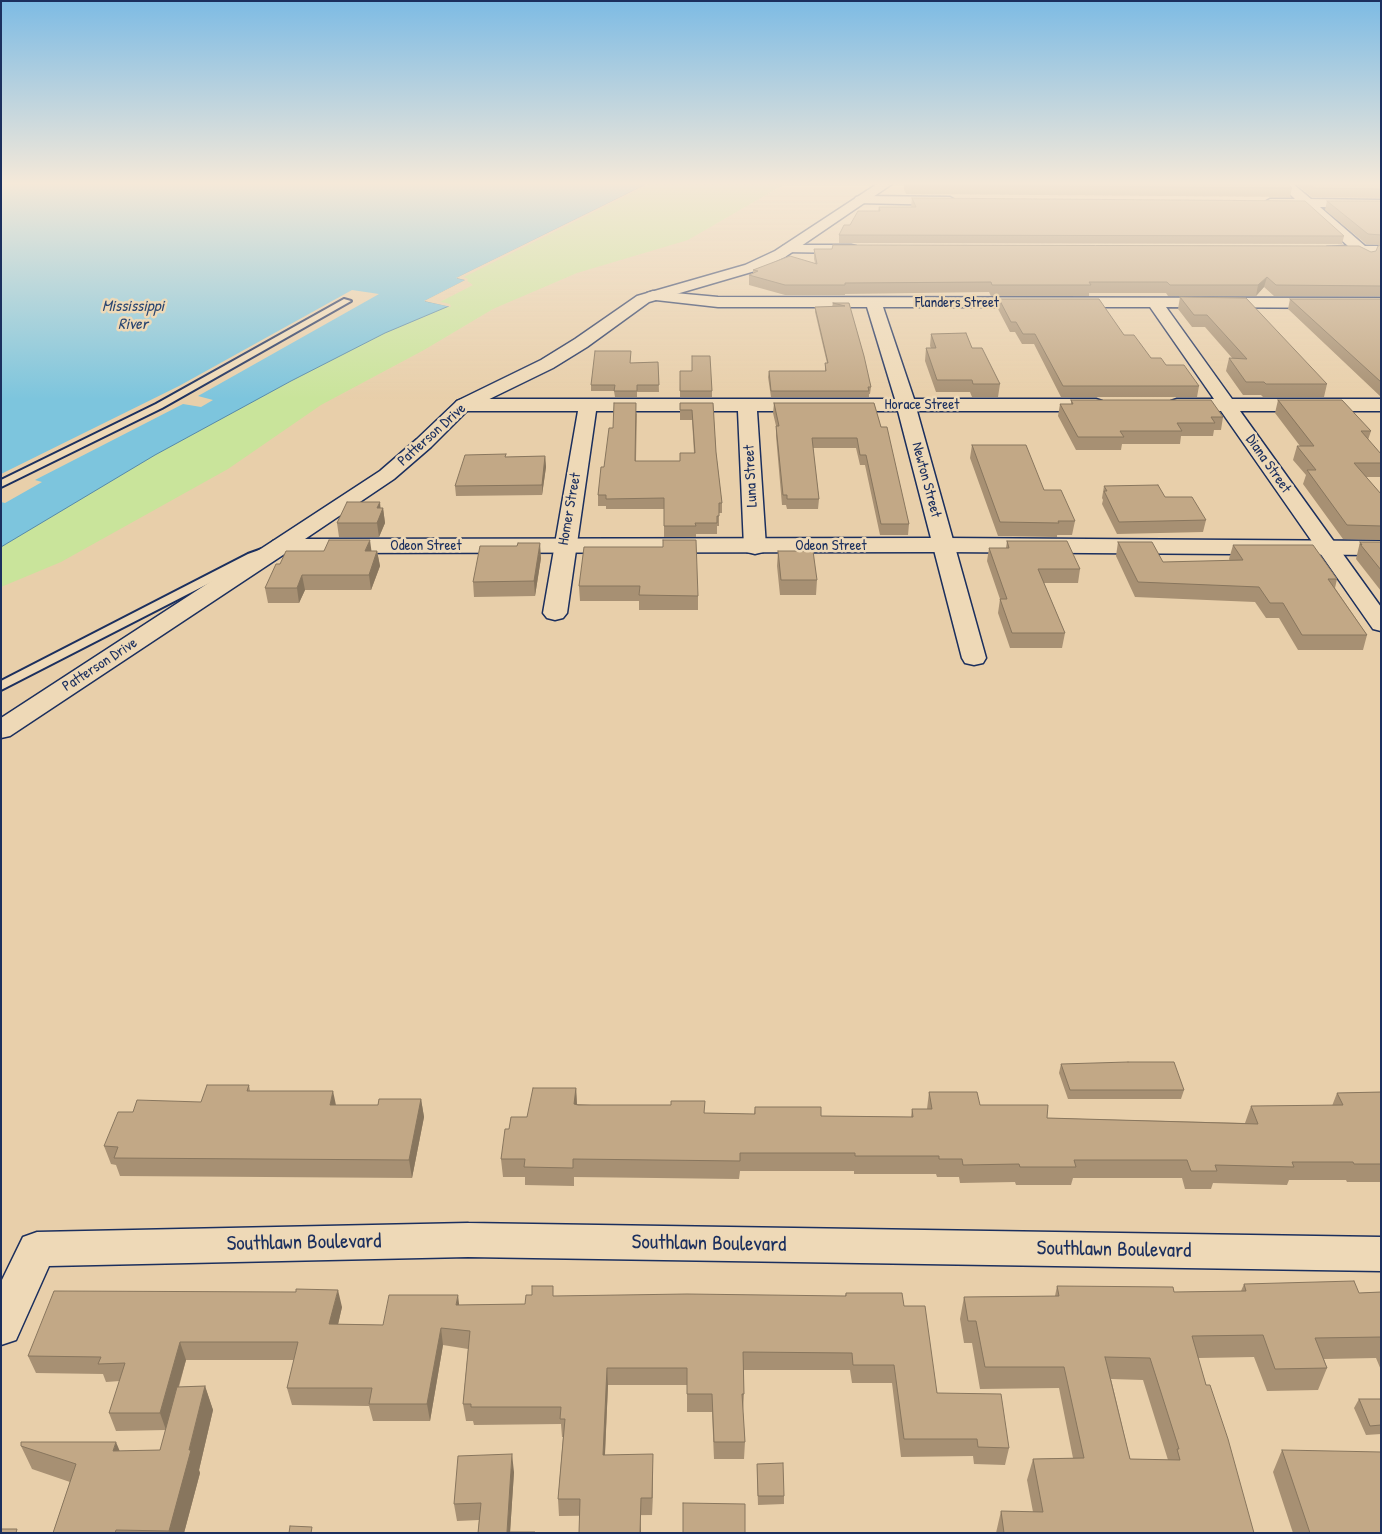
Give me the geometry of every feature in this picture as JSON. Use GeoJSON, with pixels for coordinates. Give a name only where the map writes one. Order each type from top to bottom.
{"type":"FeatureCollection","features":[{"type":"Feature","properties":{"kind":"street","name":"Patterson Drive"},"geometry":{"type":"LineString","coordinates":[[1,730],[387,476],[463,405],[547,364],[601,329],[632,305],[653,296],[750,268],[775,256]]}},
{"type":"Feature","properties":{"kind":"street"},"geometry":{"type":"LineString","coordinates":[[1369,256],[1381,266]]}},
{"type":"Feature","properties":{"kind":"street","name":"Flanders Street"},"geometry":{"type":"LineString","coordinates":[[653,296],[718,302],[1381,303]]}},
{"type":"Feature","properties":{"kind":"street","name":"Newton Street"},"geometry":{"type":"LineString","coordinates":[[874,303],[906,404],[974,658]]}},
{"type":"Feature","properties":{"kind":"street","name":"Diana Street"},"geometry":{"type":"LineString","coordinates":[[1155,303],[1381,624]]}},
{"type":"Feature","properties":{"kind":"street","name":"Horace Street"},"geometry":{"type":"LineString","coordinates":[[463,405],[1110,405]]}},
{"type":"Feature","properties":{"kind":"street","name":"Homer Street"},"geometry":{"type":"LineString","coordinates":[[554,613],[588,405]]}},
{"type":"Feature","properties":{"kind":"street"},"geometry":{"type":"LineString","coordinates":[[1159,405],[1381,405]]}},
{"type":"Feature","properties":{"kind":"street","name":"Luna Street"},"geometry":{"type":"LineString","coordinates":[[747,406],[754,547]]}},
{"type":"Feature","properties":{"kind":"street","name":"Odeon Street"},"geometry":{"type":"LineString","coordinates":[[281,546],[754,547],[943,545],[1381,548]]}},
{"type":"Feature","properties":{"kind":"street","name":"Southlawn Boulevard"},"geometry":{"type":"LineString","coordinates":[[1,1326],[37,1249],[468,1240],[1381,1254]]}},
{"type":"Feature","properties":{"kind":"lane"},"geometry":{"type":"LineString","coordinates":[[1,484],[159,406],[347,301]]}},
{"type":"Feature","properties":{"kind":"lane"},"geometry":{"type":"LineString","coordinates":[[1,686],[252,556],[281,546]]}},
{"type":"Feature","properties":{"kind":"green space"},"geometry":{"type":"Polygon","coordinates":[[[502,256],[636,256],[577,273],[493,309],[424,350],[321,405],[228,469],[61,562],[1,587],[1,528],[473,285],[466,280],[456,278],[502,256]]]}},
{"type":"Feature","properties":{"kind":"water","name":"Mississippi River"},"geometry":{"type":"Polygon","coordinates":[[[1,256],[502,256],[457,278],[466,280],[425,301],[449,306],[385,333],[291,381],[155,455],[1,547],[1,256]]]}},
{"type":"Feature","properties":{"kind":"pier"},"geometry":{"type":"Polygon","coordinates":[[[502,256],[507,256],[464,277],[468,279],[467,282],[432,300],[450,304],[451,307],[424,301],[465,280],[456,278],[502,256]]]}},
{"type":"Feature","properties":{"kind":"pier"},"geometry":{"type":"Polygon","coordinates":[[[352,290],[379,294],[198,396],[213,400],[201,407],[183,404],[35,480],[42,482],[5,503],[1,502],[1,474],[179,386],[352,290]]]}},
{"type":"Feature","properties":{"kind":"building"},"geometry":{"type":"Polygon","coordinates":[[[790,256],[817,264],[815,256],[1381,256],[1381,286],[1276,285],[1267,277],[1258,285],[1170,285],[1167,282],[1089,282],[1091,285],[992,285],[991,282],[785,285],[749,275],[758,271],[753,270],[790,256]]]}},
{"type":"Feature","properties":{"kind":"building"},"geometry":{"type":"Polygon","coordinates":[[[1180,297],[1246,298],[1327,384],[1266,384],[1264,382],[1246,382],[1229,358],[1247,359],[1207,315],[1194,315],[1180,297]]]}},
{"type":"Feature","properties":{"kind":"building"},"geometry":{"type":"Polygon","coordinates":[[[999,299],[1099,299],[1124,335],[1134,335],[1151,358],[1161,358],[1166,365],[1184,365],[1199,386],[1063,386],[1035,334],[1023,334],[1016,322],[1011,322],[999,299]]]}},
{"type":"Feature","properties":{"kind":"building"},"geometry":{"type":"Polygon","coordinates":[[[1290,299],[1381,299],[1381,382],[1290,299]]]}},
{"type":"Feature","properties":{"kind":"building"},"geometry":{"type":"Polygon","coordinates":[[[833,303],[849,303],[864,356],[871,387],[868,387],[869,391],[771,391],[769,371],[826,371],[825,363],[828,363],[815,307],[845,306],[833,303]]]}},
{"type":"Feature","properties":{"kind":"building"},"geometry":{"type":"Polygon","coordinates":[[[966,333],[972,348],[982,348],[1000,384],[973,384],[972,380],[937,380],[926,348],[936,348],[931,334],[966,333]]]}},
{"type":"Feature","properties":{"kind":"building"},"geometry":{"type":"Polygon","coordinates":[[[595,351],[631,351],[630,363],[658,362],[659,385],[637,385],[637,391],[614,391],[615,385],[591,385],[595,351]]]}},
{"type":"Feature","properties":{"kind":"building"},"geometry":{"type":"Polygon","coordinates":[[[692,356],[710,356],[712,391],[680,391],[680,371],[692,371],[692,356]]]}},
{"type":"Feature","properties":{"kind":"building"},"geometry":{"type":"Polygon","coordinates":[[[1071,400],[1211,400],[1223,417],[1211,417],[1215,423],[1177,423],[1182,431],[1120,431],[1124,437],[1078,437],[1060,404],[1073,404],[1071,400]]]}},
{"type":"Feature","properties":{"kind":"building"},"geometry":{"type":"Polygon","coordinates":[[[1278,400],[1342,400],[1371,431],[1361,431],[1381,454],[1381,463],[1354,463],[1381,494],[1381,526],[1347,525],[1307,470],[1316,470],[1297,446],[1314,446],[1278,400]]]}},
{"type":"Feature","properties":{"kind":"building"},"geometry":{"type":"Polygon","coordinates":[[[614,403],[636,403],[635,461],[680,461],[680,453],[695,453],[692,410],[680,410],[680,403],[713,403],[722,503],[719,503],[717,523],[695,523],[696,526],[664,526],[664,498],[606,499],[606,495],[598,495],[601,467],[604,467],[609,428],[613,428],[614,403]]]}},
{"type":"Feature","properties":{"kind":"building"},"geometry":{"type":"Polygon","coordinates":[[[774,403],[874,403],[881,427],[887,427],[909,524],[881,524],[866,455],[860,455],[857,438],[812,438],[819,499],[787,499],[787,495],[783,495],[776,426],[779,426],[774,403]]]}},
{"type":"Feature","properties":{"kind":"building"},"geometry":{"type":"Polygon","coordinates":[[[972,445],[1026,445],[1044,490],[1061,490],[1075,521],[1058,521],[1059,523],[1000,522],[972,445]]]}},
{"type":"Feature","properties":{"kind":"building"},"geometry":{"type":"Polygon","coordinates":[[[506,454],[505,457],[545,456],[542,485],[455,486],[465,455],[506,454]]]}},
{"type":"Feature","properties":{"kind":"building"},"geometry":{"type":"Polygon","coordinates":[[[1158,485],[1165,497],[1192,497],[1206,520],[1119,522],[1104,491],[1107,491],[1104,486],[1158,485]]]}},
{"type":"Feature","properties":{"kind":"building"},"geometry":{"type":"Polygon","coordinates":[[[347,502],[380,502],[377,508],[383,508],[377,523],[337,523],[347,502]]]}},
{"type":"Feature","properties":{"kind":"building"},"geometry":{"type":"Polygon","coordinates":[[[329,540],[370,540],[365,551],[377,551],[369,575],[302,575],[297,588],[265,588],[276,564],[280,564],[286,551],[324,551],[329,540]]]}},
{"type":"Feature","properties":{"kind":"building"},"geometry":{"type":"Polygon","coordinates":[[[663,540],[696,540],[698,596],[639,595],[640,586],[579,586],[584,547],[663,547],[663,540]]]}},
{"type":"Feature","properties":{"kind":"building"},"geometry":{"type":"Polygon","coordinates":[[[1007,541],[1067,541],[1080,569],[1038,569],[1065,633],[1012,633],[1000,599],[1007,599],[989,548],[1009,548],[1007,541]]]}},
{"type":"Feature","properties":{"kind":"building"},"geometry":{"type":"Polygon","coordinates":[[[1118,542],[1152,542],[1163,562],[1243,560],[1233,545],[1313,545],[1337,579],[1328,579],[1367,635],[1302,635],[1283,603],[1270,603],[1259,587],[1138,582],[1118,542]]]}},
{"type":"Feature","properties":{"kind":"building"},"geometry":{"type":"Polygon","coordinates":[[[1360,542],[1381,542],[1381,570],[1360,544],[1362,545],[1360,542]]]}},
{"type":"Feature","properties":{"kind":"building"},"geometry":{"type":"Polygon","coordinates":[[[518,543],[540,543],[534,581],[473,582],[480,546],[517,546],[518,543]]]}},
{"type":"Feature","properties":{"kind":"building"},"geometry":{"type":"Polygon","coordinates":[[[778,551],[813,551],[817,580],[781,580],[778,551]]]}},
{"type":"Feature","properties":{"kind":"building"},"geometry":{"type":"Polygon","coordinates":[[[1174,1062],[1184,1090],[1070,1090],[1061,1064],[1174,1062]]]}},
{"type":"Feature","properties":{"kind":"building"},"geometry":{"type":"Polygon","coordinates":[[[207,1085],[249,1085],[247,1091],[333,1091],[330,1105],[378,1105],[379,1099],[421,1099],[409,1160],[114,1158],[118,1147],[104,1146],[118,1112],[133,1112],[137,1100],[201,1102],[207,1085]]]}},
{"type":"Feature","properties":{"kind":"building"},"geometry":{"type":"Polygon","coordinates":[[[533,1088],[576,1088],[574,1104],[578,1105],[671,1105],[671,1101],[705,1101],[704,1113],[755,1114],[755,1107],[821,1107],[821,1116],[913,1117],[912,1109],[932,1109],[929,1092],[977,1092],[980,1105],[1048,1105],[1047,1118],[1258,1124],[1251,1106],[1343,1105],[1337,1093],[1381,1092],[1381,1164],[1292,1162],[1294,1167],[1215,1165],[1217,1171],[1191,1171],[1187,1160],[1074,1160],[1076,1167],[1020,1167],[1019,1164],[963,1165],[962,1159],[939,1159],[939,1156],[855,1156],[855,1153],[740,1153],[740,1161],[573,1159],[573,1168],[524,1167],[525,1159],[501,1159],[505,1129],[509,1129],[511,1117],[527,1117],[533,1088]]]}},
{"type":"Feature","properties":{"kind":"building"},"geometry":{"type":"Polygon","coordinates":[[[1354,1281],[1359,1293],[1381,1292],[1381,1337],[1315,1338],[1327,1368],[1275,1369],[1263,1335],[1192,1336],[1206,1385],[1210,1385],[1228,1439],[1254,1533],[1004,1533],[1001,1511],[1043,1512],[1033,1459],[1084,1458],[1064,1367],[985,1367],[976,1321],[968,1321],[964,1297],[1059,1296],[1057,1286],[1173,1287],[1174,1292],[1246,1291],[1244,1284],[1354,1281]],[[1105,1357],[1130,1459],[1180,1460],[1177,1449],[1179,1449],[1150,1358],[1105,1357]]]}},
{"type":"Feature","properties":{"kind":"building"},"geometry":{"type":"Polygon","coordinates":[[[532,1286],[553,1286],[553,1296],[687,1294],[846,1296],[846,1293],[902,1293],[904,1306],[925,1306],[937,1393],[1001,1394],[1009,1448],[978,1447],[977,1439],[904,1439],[894,1365],[853,1365],[852,1353],[743,1352],[744,1394],[742,1394],[745,1442],[714,1442],[712,1394],[687,1394],[687,1368],[607,1368],[603,1455],[653,1454],[652,1498],[641,1498],[640,1533],[579,1533],[580,1499],[558,1499],[565,1419],[560,1419],[561,1407],[471,1407],[471,1404],[463,1404],[470,1331],[441,1328],[427,1404],[369,1404],[372,1388],[287,1388],[298,1342],[180,1342],[160,1413],[109,1413],[125,1363],[98,1364],[101,1357],[28,1356],[54,1291],[296,1292],[296,1289],[338,1290],[329,1324],[383,1325],[389,1295],[458,1295],[456,1305],[525,1304],[526,1295],[532,1295],[532,1286]]]}},
{"type":"Feature","properties":{"kind":"building"},"geometry":{"type":"Polygon","coordinates":[[[205,1386],[189,1450],[191,1450],[169,1531],[116,1530],[115,1533],[53,1533],[76,1464],[21,1446],[21,1442],[116,1442],[113,1451],[160,1450],[177,1387],[205,1386]]]}},
{"type":"Feature","properties":{"kind":"building"},"geometry":{"type":"Polygon","coordinates":[[[1359,1399],[1381,1399],[1381,1425],[1370,1426],[1359,1399]]]}},
{"type":"Feature","properties":{"kind":"building"},"geometry":{"type":"Polygon","coordinates":[[[1282,1450],[1381,1452],[1381,1533],[1310,1533],[1282,1450]]]}},
{"type":"Feature","properties":{"kind":"building"},"geometry":{"type":"Polygon","coordinates":[[[512,1454],[507,1532],[535,1533],[478,1533],[481,1503],[454,1504],[458,1456],[512,1454]]]}},
{"type":"Feature","properties":{"kind":"building"},"geometry":{"type":"Polygon","coordinates":[[[783,1463],[784,1496],[758,1496],[757,1464],[783,1463]]]}},
{"type":"Feature","properties":{"kind":"building"},"geometry":{"type":"Polygon","coordinates":[[[683,1503],[745,1504],[745,1533],[683,1533],[683,1503]]]}},
{"type":"Feature","properties":{"kind":"building"},"geometry":{"type":"Polygon","coordinates":[[[290,1526],[312,1527],[311,1533],[289,1533],[290,1526]]]}},
{"type":"Feature","properties":{"kind":"building"},"geometry":{"type":"Polygon","coordinates":[[[1,1529],[17,1529],[16,1533],[1,1533],[1,1529]]]}}]}
